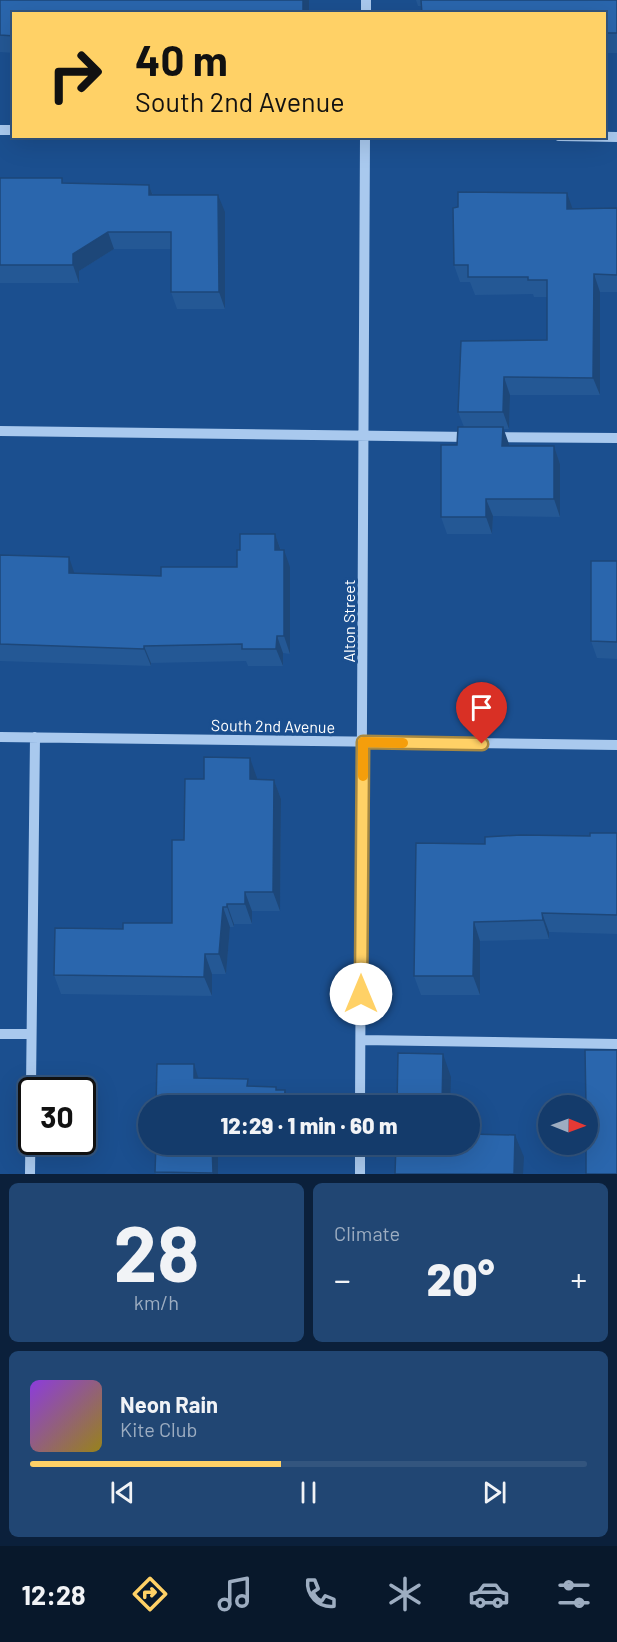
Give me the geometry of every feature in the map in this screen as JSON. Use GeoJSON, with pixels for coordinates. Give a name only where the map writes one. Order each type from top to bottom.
{"type":"FeatureCollection","features":[{"type":"Feature","properties":{"kind":"street","name":"Alton Street"},"geometry":{"type":"LineString","coordinates":[[360,1095],[365,138]]}},
{"type":"Feature","properties":{"kind":"street"},"geometry":{"type":"LineString","coordinates":[[0,431],[617,438]]}},
{"type":"Feature","properties":{"kind":"street","name":"South 2nd Avenue"},"geometry":{"type":"LineString","coordinates":[[0,737],[617,745]]}},
{"type":"Feature","properties":{"kind":"street"},"geometry":{"type":"LineString","coordinates":[[30,1174],[34,737]]}},
{"type":"Feature","properties":{"kind":"street"},"geometry":{"type":"LineString","coordinates":[[0,1034],[31,1034]]}},
{"type":"Feature","properties":{"kind":"street"},"geometry":{"type":"LineString","coordinates":[[361,1040],[617,1044]]}},
{"type":"Feature","properties":{"kind":"street"},"geometry":{"type":"LineString","coordinates":[[360,1155],[360,1174]]}},
{"type":"Feature","properties":{"kind":"building"},"geometry":{"type":"Polygon","coordinates":[[[0,0],[303,0],[303,12],[12,12],[12,36],[0,35],[0,0]]]}},
{"type":"Feature","properties":{"kind":"building"},"geometry":{"type":"Polygon","coordinates":[[[421,0],[617,0],[617,33],[606,33],[606,12],[422,12],[421,0]]]}},
{"type":"Feature","properties":{"kind":"building"},"geometry":{"type":"Polygon","coordinates":[[[0,178],[62,178],[62,183],[149,185],[149,195],[218,195],[219,292],[171,292],[171,232],[108,232],[73,254],[73,265],[0,265],[0,178]]]}},
{"type":"Feature","properties":{"kind":"building"},"geometry":{"type":"Polygon","coordinates":[[[458,192],[567,193],[567,209],[617,208],[617,275],[594,274],[593,378],[504,377],[503,412],[458,412],[461,341],[547,340],[547,280],[528,280],[528,277],[468,277],[468,265],[454,265],[453,208],[458,207],[458,192]]]}},
{"type":"Feature","properties":{"kind":"building"},"geometry":{"type":"Polygon","coordinates":[[[458,427],[503,427],[502,446],[554,446],[554,499],[486,499],[486,517],[441,517],[441,445],[457,445],[458,427]]]}},
{"type":"Feature","properties":{"kind":"building"},"geometry":{"type":"Polygon","coordinates":[[[240,534],[275,534],[275,550],[284,550],[284,636],[277,636],[276,649],[242,649],[242,644],[144,646],[144,649],[0,644],[0,555],[69,557],[69,573],[161,576],[161,567],[237,567],[240,534]]]}},
{"type":"Feature","properties":{"kind":"building"},"geometry":{"type":"Polygon","coordinates":[[[591,561],[617,561],[617,642],[591,641],[591,561]]]}},
{"type":"Feature","properties":{"kind":"building"},"geometry":{"type":"Polygon","coordinates":[[[204,757],[250,758],[250,779],[274,780],[273,892],[245,892],[245,904],[227,904],[227,907],[223,907],[219,954],[205,954],[204,977],[54,975],[55,928],[123,929],[123,923],[172,923],[172,840],[184,840],[185,779],[204,779],[204,757]]]}},
{"type":"Feature","properties":{"kind":"building"},"geometry":{"type":"Polygon","coordinates":[[[590,833],[617,833],[617,915],[542,913],[543,920],[474,922],[473,976],[414,976],[416,843],[485,844],[485,837],[590,836],[590,833]]]}},
{"type":"Feature","properties":{"kind":"building"},"geometry":{"type":"Polygon","coordinates":[[[585,1050],[617,1050],[617,1174],[586,1174],[586,1155],[598,1155],[598,1095],[586,1095],[585,1050]]]}},
{"type":"Feature","properties":{"kind":"building"},"geometry":{"type":"Polygon","coordinates":[[[398,1053],[443,1054],[442,1095],[397,1095],[398,1053]]]}},
{"type":"Feature","properties":{"kind":"building"},"geometry":{"type":"Polygon","coordinates":[[[157,1064],[194,1064],[194,1078],[248,1079],[247,1086],[276,1087],[276,1090],[285,1090],[285,1095],[156,1095],[157,1064]]]}},
{"type":"Feature","properties":{"kind":"building"},"geometry":{"type":"Polygon","coordinates":[[[480,1134],[515,1135],[514,1174],[395,1174],[396,1155],[480,1155],[480,1134]]]}},
{"type":"Feature","properties":{"kind":"building"},"geometry":{"type":"Polygon","coordinates":[[[156,1155],[212,1155],[213,1173],[155,1172],[156,1155]]]}},
{"type":"Feature","properties":{"kind":"slow traffic"},"geometry":{"type":"LineString","coordinates":[[363,776],[363,742],[403,743]]}},
{"type":"Feature","properties":{"kind":"route"},"geometry":{"type":"LineString","coordinates":[[361,994],[363,742],[482,744]]}}]}
